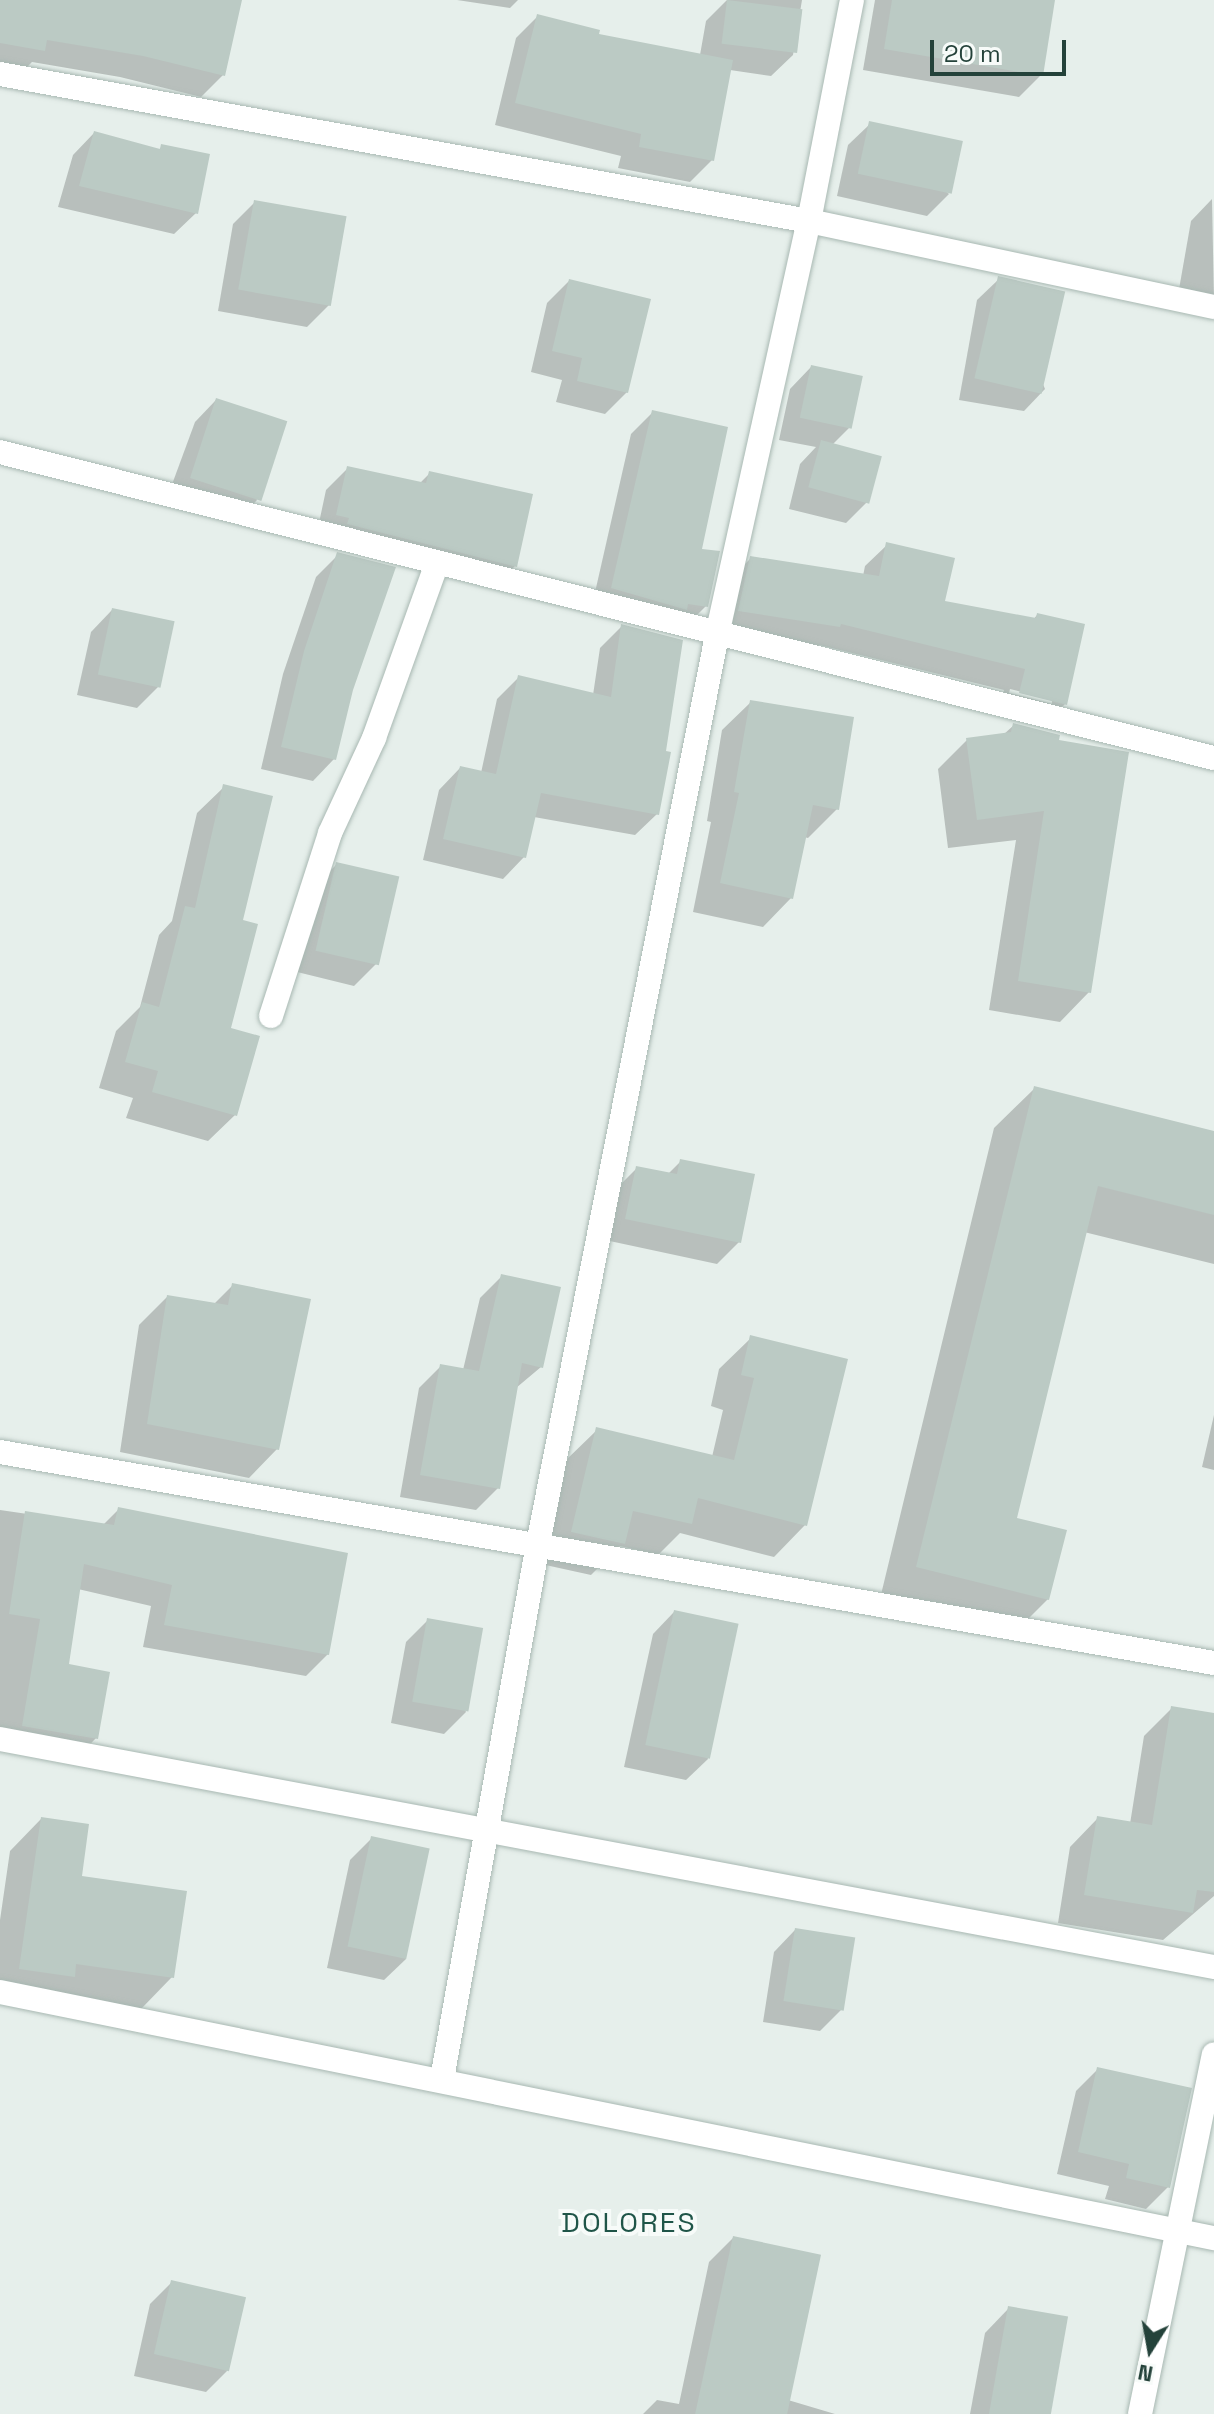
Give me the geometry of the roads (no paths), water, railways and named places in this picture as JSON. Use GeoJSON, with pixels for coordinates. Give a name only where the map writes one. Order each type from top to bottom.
{"type":"FeatureCollection","features":[{"type":"Feature","properties":{"kind":"street"},"geometry":{"type":"LineString","coordinates":[[442,2079],[538,1544],[717,635],[809,221],[852,0]]}},
{"type":"Feature","properties":{"kind":"street"},"geometry":{"type":"LineString","coordinates":[[0,74],[809,221],[1214,307]]}},
{"type":"Feature","properties":{"kind":"street"},"geometry":{"type":"LineString","coordinates":[[0,452],[1214,758]]}},
{"type":"Feature","properties":{"kind":"street"},"geometry":{"type":"LineString","coordinates":[[271,1016],[330,833],[374,738],[437,563]]}},
{"type":"Feature","properties":{"kind":"street"},"geometry":{"type":"LineString","coordinates":[[0,1452],[1214,1663]]}},
{"type":"Feature","properties":{"kind":"street"},"geometry":{"type":"LineString","coordinates":[[0,1739],[487,1828],[1214,1967]]}},
{"type":"Feature","properties":{"kind":"street"},"geometry":{"type":"LineString","coordinates":[[0,1992],[442,2079],[1214,2238]]}},
{"type":"Feature","properties":{"kind":"street"},"geometry":{"type":"LineString","coordinates":[[1140,2414],[1214,2055]]}},
{"type":"Feature","properties":{"kind":"district","name":"DOLORES"},"geometry":{"type":"Point","coordinates":[629,2222]}}]}
